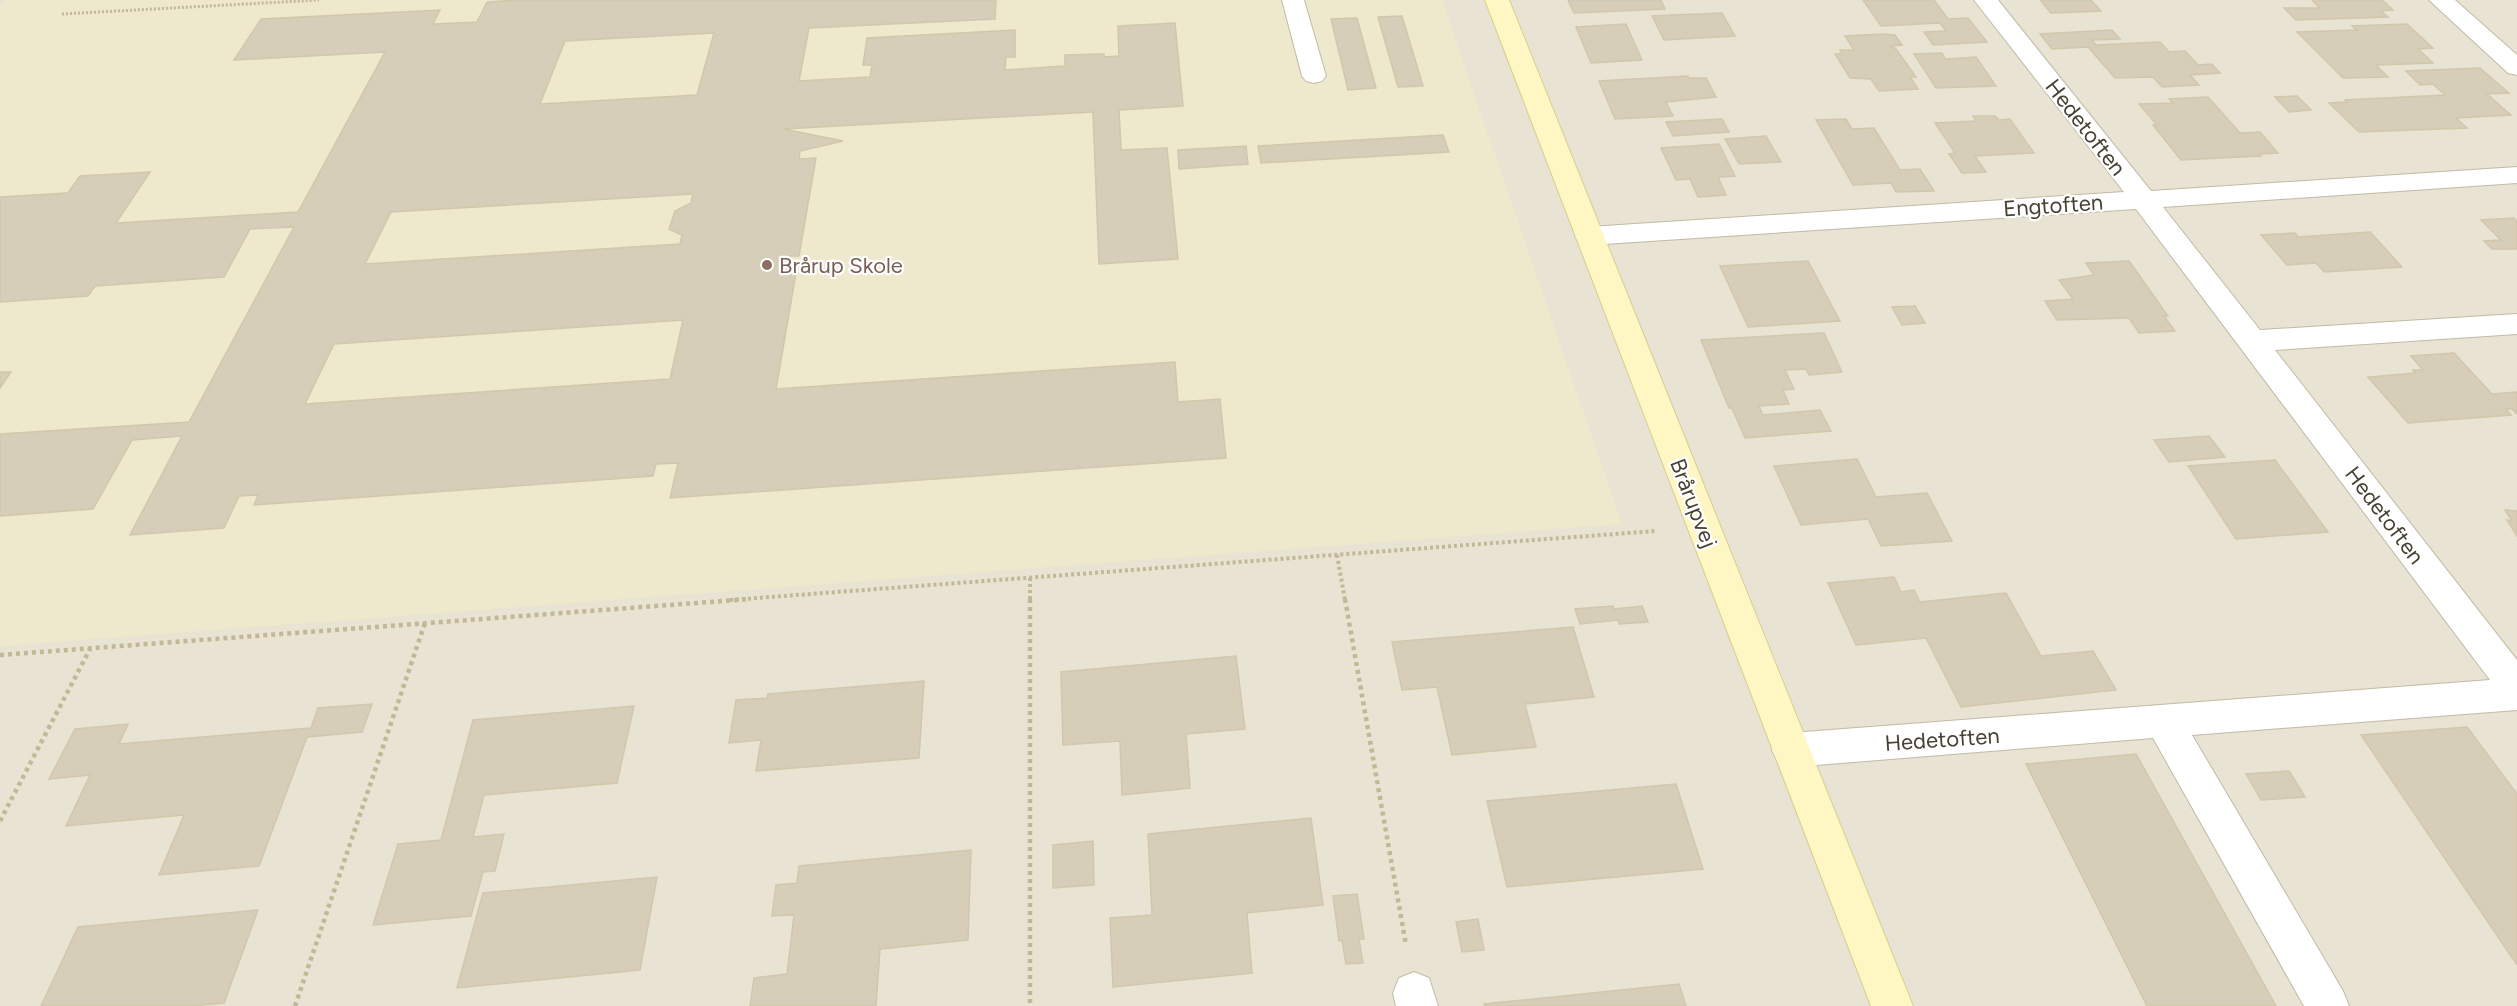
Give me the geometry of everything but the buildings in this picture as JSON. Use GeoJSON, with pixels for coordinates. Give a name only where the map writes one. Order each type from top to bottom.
{"type":"FeatureCollection","features":[{"type":"Feature","properties":{"kind":"street","name":"Brårupvej"},"geometry":{"type":"LineString","coordinates":[[1497,0],[1892,1006]]}},
{"type":"Feature","properties":{"kind":"street","name":"Hedetoften"},"geometry":{"type":"LineString","coordinates":[[1986,0],[2143,199],[2517,688]]}},
{"type":"Feature","properties":{"kind":"street"},"geometry":{"type":"LineString","coordinates":[[2441,0],[2517,68]]}},
{"type":"Feature","properties":{"kind":"street","name":"Engtoften"},"geometry":{"type":"LineString","coordinates":[[1590,236],[2517,175]]}},
{"type":"Feature","properties":{"kind":"street"},"geometry":{"type":"LineString","coordinates":[[2252,341],[2517,324]]}},
{"type":"Feature","properties":{"kind":"street","name":"Hedetoften"},"geometry":{"type":"LineString","coordinates":[[1791,750],[2517,694]]}},
{"type":"Feature","properties":{"kind":"street"},"geometry":{"type":"LineString","coordinates":[[2164,722],[2328,1006]]}},
{"type":"Feature","properties":{"kind":"lane"},"geometry":{"type":"LineString","coordinates":[[1293,0],[1314,76]]}},
{"type":"Feature","properties":{"kind":"path"},"geometry":{"type":"LineString","coordinates":[[62,14],[319,0]]}},
{"type":"Feature","properties":{"kind":"path"},"geometry":{"type":"LineString","coordinates":[[0,655],[1704,528]]}},
{"type":"Feature","properties":{"kind":"path"},"geometry":{"type":"LineString","coordinates":[[1337,555],[1415,1000]]}},
{"type":"Feature","properties":{"kind":"path"},"geometry":{"type":"LineString","coordinates":[[1030,578],[1030,1006]]}},
{"type":"Feature","properties":{"kind":"path"},"geometry":{"type":"LineString","coordinates":[[295,1006],[425,623]]}},
{"type":"Feature","properties":{"kind":"path"},"geometry":{"type":"LineString","coordinates":[[0,821],[90,648]]}},
{"type":"Feature","properties":{"kind":"shaded area"},"geometry":{"type":"Polygon","coordinates":[[[0,0],[2517,0],[2517,1006],[0,1006],[0,0]]]}},
{"type":"Feature","properties":{"kind":"shaded area","name":"Brårup Skole"},"geometry":{"type":"Polygon","coordinates":[[[6,0],[1442,0],[1622,524],[0,646],[0,7],[6,0]]]}},
{"type":"Feature","properties":{"kind":"place","name":"Brårup Skole"},"geometry":{"type":"Point","coordinates":[767,265]}}]}
